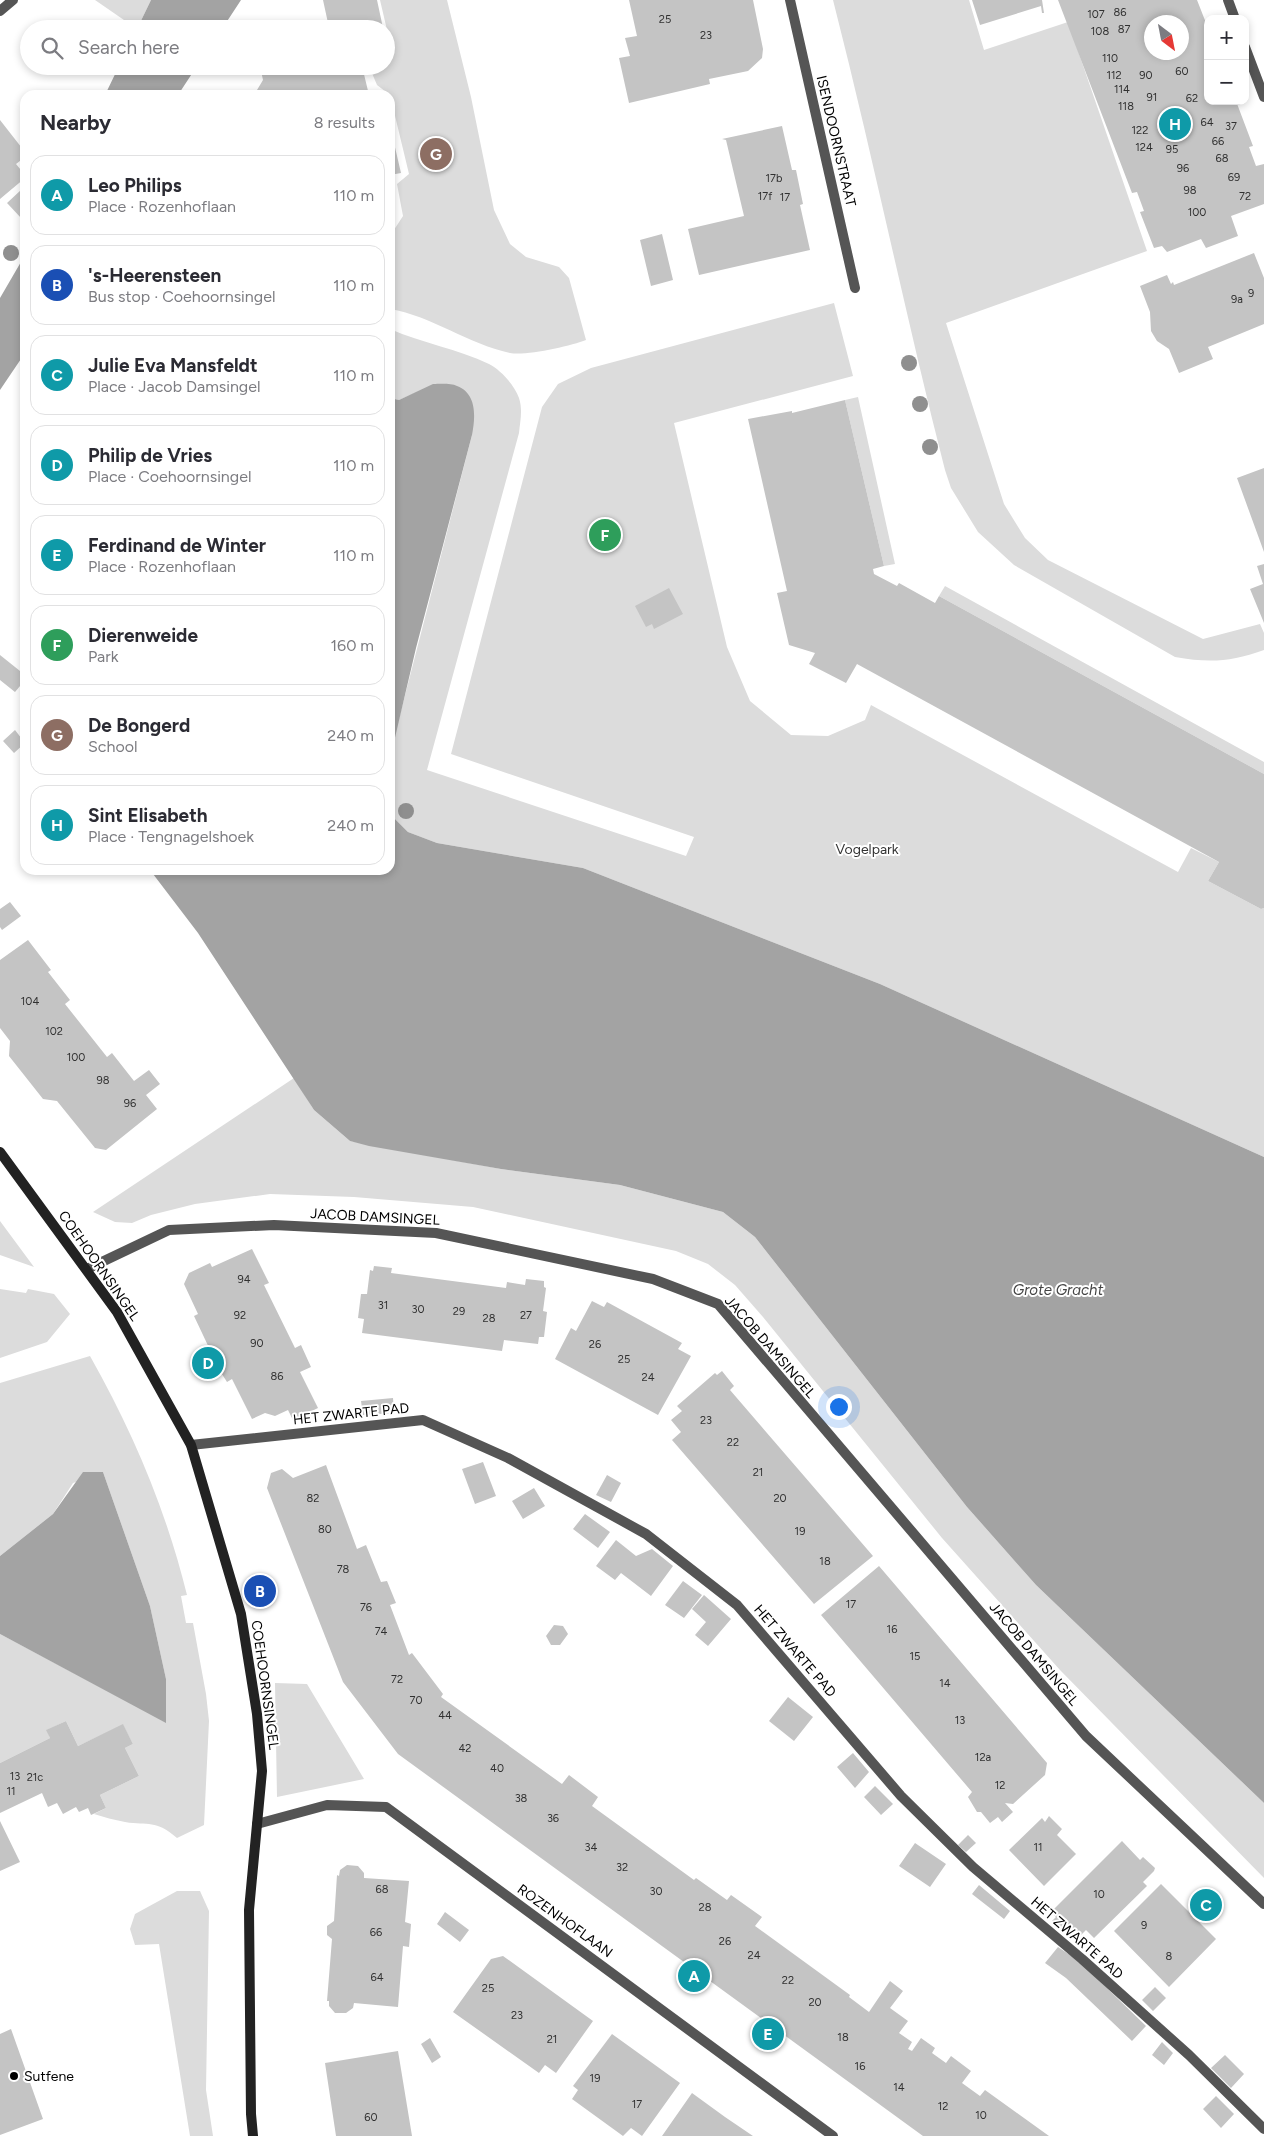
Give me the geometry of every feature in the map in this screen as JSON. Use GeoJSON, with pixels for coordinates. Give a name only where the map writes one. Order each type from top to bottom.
{"type":"FeatureCollection","features":[{"type":"Feature","properties":{"kind":"street"},"geometry":{"type":"LineString","coordinates":[[0,12],[13,0]]}},
{"type":"Feature","properties":{"kind":"street","name":"ISENDOORNSTRAAT"},"geometry":{"type":"LineString","coordinates":[[790,0],[855,288]]}},
{"type":"Feature","properties":{"kind":"street"},"geometry":{"type":"LineString","coordinates":[[1228,0],[1234,15]]}},
{"type":"Feature","properties":{"kind":"street"},"geometry":{"type":"LineString","coordinates":[[1249,58],[1264,97]]}},
{"type":"Feature","properties":{"kind":"street","name":"COEHOORNSINGEL"},"geometry":{"type":"LineString","coordinates":[[0,1152],[117,1312],[191,1445],[241,1614],[257,1714],[262,1771],[249,1910],[250,2114],[253,2136]]}},
{"type":"Feature","properties":{"kind":"street","name":"JACOB DAMSINGEL"},"geometry":{"type":"LineString","coordinates":[[87,1269],[169,1230],[274,1225],[436,1233],[653,1279],[718,1304],[1086,1736],[1264,1904]]}},
{"type":"Feature","properties":{"kind":"street","name":"HET ZWARTE PAD"},"geometry":{"type":"LineString","coordinates":[[191,1445],[423,1420],[508,1458],[646,1534],[737,1605],[901,1796],[972,1867],[1082,1959],[1264,2129]]}},
{"type":"Feature","properties":{"kind":"street","name":"ROZENHOFLAAN"},"geometry":{"type":"LineString","coordinates":[[257,1824],[327,1805],[386,1807],[833,2136]]}},
{"type":"Feature","properties":{"kind":"green space"},"geometry":{"type":"Polygon","coordinates":[[[95,0],[151,0],[141,20],[124,20],[95,0]]]}},
{"type":"Feature","properties":{"kind":"green space"},"geometry":{"type":"Polygon","coordinates":[[[380,0],[447,0],[471,97],[494,210],[510,244],[526,257],[559,267],[569,278],[586,340],[548,350],[517,354],[510,353],[479,343],[421,318],[395,310],[395,228],[403,216],[397,184],[409,174],[395,116],[395,90],[384,90],[377,85],[373,75],[395,75],[395,20],[385,20],[380,0]]]}},
{"type":"Feature","properties":{"kind":"green space"},"geometry":{"type":"Polygon","coordinates":[[[833,0],[969,0],[984,50],[1068,22],[1147,251],[946,323],[1004,504],[1025,538],[1048,560],[1203,639],[1260,624],[1264,633],[1264,650],[1241,657],[1209,661],[1175,657],[1014,565],[978,532],[951,488],[945,470],[833,0]]]}},
{"type":"Feature","properties":{"kind":"green space","name":"Vogelpark"},"geometry":{"type":"Polygon","coordinates":[[[834,303],[853,376],[674,423],[727,647],[750,701],[791,735],[828,736],[865,720],[871,705],[1178,872],[1191,848],[1219,862],[1208,881],[1261,909],[1264,908],[1264,1157],[880,984],[583,868],[437,843],[408,832],[395,819],[395,734],[472,435],[415,393],[399,400],[395,399],[395,331],[465,354],[494,367],[503,374],[514,388],[521,407],[519,433],[427,770],[686,856],[694,837],[451,754],[542,407],[558,384],[591,368],[834,303]]]}},
{"type":"Feature","properties":{"kind":"green space"},"geometry":{"type":"Polygon","coordinates":[[[858,397],[895,564],[884,566],[845,400],[858,397]]]}},
{"type":"Feature","properties":{"kind":"green space"},"geometry":{"type":"Polygon","coordinates":[[[945,586],[1264,762],[1264,774],[939,596],[945,586]]]}},
{"type":"Feature","properties":{"kind":"green space"},"geometry":{"type":"Polygon","coordinates":[[[294,1078],[314,1110],[350,1141],[501,1169],[620,1185],[723,1212],[755,1237],[967,1507],[1036,1585],[1264,1803],[1264,1878],[1060,1670],[942,1538],[763,1317],[735,1285],[708,1264],[676,1251],[473,1207],[354,1197],[270,1194],[195,1204],[151,1215],[132,1223],[115,1222],[93,1212],[294,1078]]]}},
{"type":"Feature","properties":{"kind":"green space"},"geometry":{"type":"Polygon","coordinates":[[[0,1221],[34,1267],[0,1255],[0,1221]]]}},
{"type":"Feature","properties":{"kind":"green space"},"geometry":{"type":"Polygon","coordinates":[[[0,1289],[26,1293],[28,1289],[54,1294],[70,1314],[47,1342],[0,1358],[0,1289]]]}},
{"type":"Feature","properties":{"kind":"green space"},"geometry":{"type":"Polygon","coordinates":[[[90,1356],[134,1443],[169,1532],[187,1595],[181,1596],[186,1623],[193,1623],[206,1694],[209,1721],[204,1825],[177,1838],[163,1828],[152,1824],[125,1822],[94,1814],[106,1808],[100,1795],[139,1776],[125,1748],[133,1744],[123,1725],[78,1746],[66,1721],[47,1730],[50,1738],[0,1763],[0,1634],[166,1722],[166,1679],[150,1606],[103,1472],[73,1483],[53,1514],[0,1556],[0,1383],[90,1356]]]}},
{"type":"Feature","properties":{"kind":"green space"},"geometry":{"type":"Polygon","coordinates":[[[275,1683],[307,1684],[364,1779],[277,1797],[275,1683]]]}},
{"type":"Feature","properties":{"kind":"green space"},"geometry":{"type":"Polygon","coordinates":[[[177,1891],[200,1891],[209,1911],[206,2090],[213,2136],[190,2136],[159,1944],[135,1945],[130,1929],[135,1914],[177,1891]]]}},
{"type":"Feature","properties":{"kind":"water"},"geometry":{"type":"Polygon","coordinates":[[[151,0],[241,0],[228,20],[141,20],[151,0]]]}},
{"type":"Feature","properties":{"kind":"water"},"geometry":{"type":"Polygon","coordinates":[[[115,75],[191,75],[181,90],[107,90],[115,75]]]}},
{"type":"Feature","properties":{"kind":"water"},"geometry":{"type":"Polygon","coordinates":[[[20,264],[20,360],[0,390],[0,298],[20,264]]]}},
{"type":"Feature","properties":{"kind":"water"},"geometry":{"type":"Polygon","coordinates":[[[433,384],[452,384],[469,395],[472,401],[474,422],[395,738],[395,399],[399,400],[433,384]]]}},
{"type":"Feature","properties":{"kind":"water","name":"Grote Gracht"},"geometry":{"type":"Polygon","coordinates":[[[395,819],[408,832],[437,843],[583,868],[880,984],[1264,1157],[1264,1803],[1036,1585],[967,1507],[755,1237],[723,1212],[620,1185],[501,1169],[350,1141],[314,1110],[198,933],[154,875],[395,875],[395,819]]]}},
{"type":"Feature","properties":{"kind":"water"},"geometry":{"type":"Polygon","coordinates":[[[83,1472],[103,1472],[150,1606],[166,1679],[166,1723],[0,1634],[0,1556],[53,1514],[83,1472]]]}},
{"type":"Feature","properties":{"kind":"building"},"geometry":{"type":"Polygon","coordinates":[[[323,0],[377,0],[381,20],[327,20],[323,0]]]}},
{"type":"Feature","properties":{"kind":"building"},"geometry":{"type":"Polygon","coordinates":[[[629,0],[753,0],[763,49],[762,58],[748,71],[709,79],[710,84],[629,103],[619,58],[630,56],[625,38],[637,36],[629,0]]]}},
{"type":"Feature","properties":{"kind":"building"},"geometry":{"type":"Polygon","coordinates":[[[972,0],[1042,0],[1044,13],[1042,13],[1041,6],[980,25],[972,0]]]}},
{"type":"Feature","properties":{"kind":"building"},"geometry":{"type":"Polygon","coordinates":[[[1058,0],[1197,0],[1204,18],[1204,105],[1238,105],[1253,146],[1249,147],[1256,166],[1264,164],[1264,204],[1231,216],[1238,236],[1206,248],[1201,239],[1167,252],[1162,246],[1154,248],[1140,212],[1144,211],[1137,192],[1132,193],[1058,0]]]}},
{"type":"Feature","properties":{"kind":"building"},"geometry":{"type":"Polygon","coordinates":[[[262,75],[364,75],[368,90],[257,90],[263,80],[262,75]]]}},
{"type":"Feature","properties":{"kind":"building"},"geometry":{"type":"Polygon","coordinates":[[[0,120],[20,146],[20,161],[16,164],[20,169],[20,182],[0,199],[0,120]]]}},
{"type":"Feature","properties":{"kind":"building"},"geometry":{"type":"Polygon","coordinates":[[[782,126],[792,170],[796,170],[803,204],[800,205],[810,250],[699,275],[688,229],[744,216],[726,140],[722,139],[782,126]]]}},
{"type":"Feature","properties":{"kind":"building"},"geometry":{"type":"Polygon","coordinates":[[[395,147],[401,173],[395,174],[395,147]]]}},
{"type":"Feature","properties":{"kind":"building"},"geometry":{"type":"Polygon","coordinates":[[[20,191],[20,217],[7,203],[20,191]]]}},
{"type":"Feature","properties":{"kind":"building"},"geometry":{"type":"Polygon","coordinates":[[[662,234],[673,280],[651,286],[640,240],[662,234]]]}},
{"type":"Feature","properties":{"kind":"building"},"geometry":{"type":"Polygon","coordinates":[[[1254,253],[1264,278],[1264,324],[1208,347],[1213,359],[1179,373],[1169,349],[1157,341],[1151,331],[1150,312],[1140,286],[1167,275],[1171,284],[1173,282],[1174,285],[1254,253]]]}},
{"type":"Feature","properties":{"kind":"building"},"geometry":{"type":"Polygon","coordinates":[[[845,400],[884,566],[873,569],[874,574],[897,586],[899,583],[935,603],[939,596],[1264,774],[1264,908],[1261,909],[1208,881],[1219,862],[857,664],[846,683],[809,664],[815,653],[789,645],[777,593],[787,591],[748,419],[792,411],[792,413],[845,400]]]}},
{"type":"Feature","properties":{"kind":"building"},"geometry":{"type":"Polygon","coordinates":[[[1264,468],[1264,552],[1237,478],[1264,468]]]}},
{"type":"Feature","properties":{"kind":"building"},"geometry":{"type":"Polygon","coordinates":[[[1264,564],[1264,623],[1250,589],[1263,584],[1257,566],[1264,564]]]}},
{"type":"Feature","properties":{"kind":"building"},"geometry":{"type":"Polygon","coordinates":[[[669,588],[683,614],[654,629],[652,624],[646,627],[635,606],[669,588]]]}},
{"type":"Feature","properties":{"kind":"building"},"geometry":{"type":"Polygon","coordinates":[[[0,655],[20,671],[20,686],[15,692],[0,680],[0,655]]]}},
{"type":"Feature","properties":{"kind":"building"},"geometry":{"type":"Polygon","coordinates":[[[15,730],[20,736],[20,748],[14,753],[3,741],[15,730]]]}},
{"type":"Feature","properties":{"kind":"building"},"geometry":{"type":"Polygon","coordinates":[[[10,902],[21,916],[2,930],[0,927],[0,909],[10,902]]]}},
{"type":"Feature","properties":{"kind":"building"},"geometry":{"type":"Polygon","coordinates":[[[28,940],[51,970],[48,972],[70,1000],[65,1004],[107,1057],[112,1053],[134,1081],[149,1070],[160,1084],[146,1095],[157,1109],[106,1150],[95,1148],[57,1101],[43,1099],[9,1056],[10,1041],[0,1028],[0,960],[28,940]]]}},
{"type":"Feature","properties":{"kind":"building"},"geometry":{"type":"Polygon","coordinates":[[[252,1249],[269,1283],[264,1285],[295,1348],[301,1345],[311,1367],[300,1372],[318,1408],[293,1420],[288,1410],[275,1416],[265,1413],[252,1419],[232,1379],[227,1382],[220,1371],[194,1316],[198,1314],[184,1284],[189,1273],[210,1263],[212,1267],[252,1249]]]}},
{"type":"Feature","properties":{"kind":"building"},"geometry":{"type":"Polygon","coordinates":[[[374,1266],[392,1268],[391,1273],[506,1288],[507,1282],[525,1285],[526,1279],[544,1281],[544,1287],[546,1288],[543,1311],[547,1312],[544,1337],[539,1337],[538,1344],[504,1340],[502,1351],[362,1333],[364,1319],[358,1318],[361,1294],[367,1294],[370,1270],[373,1271],[374,1266]]]}},
{"type":"Feature","properties":{"kind":"building"},"geometry":{"type":"Polygon","coordinates":[[[592,1301],[604,1307],[607,1302],[682,1343],[678,1349],[691,1356],[658,1415],[555,1359],[571,1328],[576,1331],[592,1301]]]}},
{"type":"Feature","properties":{"kind":"building"},"geometry":{"type":"Polygon","coordinates":[[[722,1371],[734,1386],[730,1390],[873,1556],[814,1604],[672,1440],[681,1432],[671,1420],[682,1411],[677,1406],[715,1373],[717,1375],[722,1371]]]}},
{"type":"Feature","properties":{"kind":"building"},"geometry":{"type":"Polygon","coordinates":[[[393,1398],[394,1413],[363,1415],[361,1401],[393,1398]]]}},
{"type":"Feature","properties":{"kind":"building"},"geometry":{"type":"Polygon","coordinates":[[[483,1462],[496,1496],[475,1504],[462,1469],[483,1462]]]}},
{"type":"Feature","properties":{"kind":"building"},"geometry":{"type":"Polygon","coordinates":[[[326,1465],[357,1549],[366,1545],[381,1582],[387,1581],[396,1603],[390,1605],[409,1655],[412,1653],[443,1694],[441,1697],[562,1784],[569,1775],[598,1797],[592,1806],[694,1880],[696,1878],[727,1900],[731,1895],[762,1917],[755,1926],[850,1995],[849,1997],[869,2012],[890,1981],[903,1991],[890,2008],[908,2021],[899,2033],[912,2042],[908,2049],[912,2051],[921,2038],[935,2048],[932,2053],[946,2063],[951,2056],[971,2071],[962,2083],[980,2096],[985,2090],[1049,2136],[923,2136],[398,1754],[343,1682],[267,1488],[271,1473],[282,1469],[293,1478],[326,1465]]]}},
{"type":"Feature","properties":{"kind":"building"},"geometry":{"type":"Polygon","coordinates":[[[607,1475],[621,1483],[611,1502],[596,1495],[607,1475]]]}},
{"type":"Feature","properties":{"kind":"building"},"geometry":{"type":"Polygon","coordinates":[[[534,1488],[545,1506],[523,1519],[512,1501],[534,1488]]]}},
{"type":"Feature","properties":{"kind":"building"},"geometry":{"type":"Polygon","coordinates":[[[585,1514],[610,1532],[598,1548],[573,1529],[585,1514]]]}},
{"type":"Feature","properties":{"kind":"building"},"geometry":{"type":"Polygon","coordinates":[[[616,1540],[636,1556],[652,1549],[673,1566],[651,1596],[621,1573],[615,1580],[596,1566],[616,1540]]]}},
{"type":"Feature","properties":{"kind":"building"},"geometry":{"type":"Polygon","coordinates":[[[879,1566],[1047,1763],[1045,1775],[1013,1804],[1005,1803],[1013,1812],[1002,1822],[998,1817],[990,1823],[981,1812],[977,1812],[968,1797],[972,1792],[821,1615],[879,1566]]]}},
{"type":"Feature","properties":{"kind":"building"},"geometry":{"type":"Polygon","coordinates":[[[683,1581],[702,1595],[684,1618],[665,1605],[683,1581]]]}},
{"type":"Feature","properties":{"kind":"building"},"geometry":{"type":"Polygon","coordinates":[[[704,1595],[731,1619],[708,1646],[695,1635],[706,1622],[692,1609],[704,1595]]]}},
{"type":"Feature","properties":{"kind":"building"},"geometry":{"type":"Polygon","coordinates":[[[554,1625],[563,1626],[568,1634],[560,1645],[551,1645],[546,1636],[554,1625]]]}},
{"type":"Feature","properties":{"kind":"building"},"geometry":{"type":"Polygon","coordinates":[[[788,1697],[813,1717],[794,1741],[769,1721],[788,1697]]]}},
{"type":"Feature","properties":{"kind":"building"},"geometry":{"type":"Polygon","coordinates":[[[66,1721],[78,1746],[123,1724],[133,1744],[125,1748],[139,1776],[100,1795],[106,1808],[91,1815],[88,1808],[79,1812],[76,1807],[63,1814],[57,1803],[48,1807],[42,1793],[0,1813],[0,1763],[50,1738],[46,1730],[66,1721]]]}},
{"type":"Feature","properties":{"kind":"building"},"geometry":{"type":"Polygon","coordinates":[[[853,1753],[869,1772],[855,1788],[837,1767],[853,1753]]]}},
{"type":"Feature","properties":{"kind":"building"},"geometry":{"type":"Polygon","coordinates":[[[875,1786],[893,1804],[881,1815],[864,1797],[875,1786]]]}},
{"type":"Feature","properties":{"kind":"building"},"geometry":{"type":"Polygon","coordinates":[[[1049,1816],[1062,1829],[1057,1835],[1076,1854],[1044,1886],[1009,1850],[1042,1818],[1045,1822],[1049,1816]]]}},
{"type":"Feature","properties":{"kind":"building"},"geometry":{"type":"Polygon","coordinates":[[[0,1821],[20,1862],[0,1871],[0,1821]]]}},
{"type":"Feature","properties":{"kind":"building"},"geometry":{"type":"Polygon","coordinates":[[[968,1835],[976,1843],[966,1852],[958,1845],[968,1835]]]}},
{"type":"Feature","properties":{"kind":"building"},"geometry":{"type":"Polygon","coordinates":[[[1122,1841],[1140,1860],[1143,1857],[1155,1868],[1154,1871],[1143,1882],[1147,1886],[1094,1938],[1086,1930],[1077,1939],[1052,1921],[1056,1917],[1051,1912],[1122,1841]]]}},
{"type":"Feature","properties":{"kind":"building"},"geometry":{"type":"Polygon","coordinates":[[[915,1843],[946,1864],[930,1887],[899,1866],[915,1843]]]}},
{"type":"Feature","properties":{"kind":"building"},"geometry":{"type":"Polygon","coordinates":[[[347,1865],[358,1866],[364,1873],[364,1878],[409,1881],[405,1922],[411,1924],[409,1947],[403,1946],[398,2007],[354,2003],[353,2008],[346,2013],[335,2013],[329,2006],[329,2001],[327,2001],[332,1939],[327,1935],[327,1926],[334,1921],[337,1875],[339,1876],[340,1870],[347,1865]]]}},
{"type":"Feature","properties":{"kind":"building"},"geometry":{"type":"Polygon","coordinates":[[[1161,1884],[1216,1939],[1169,1987],[1114,1931],[1161,1884]]]}},
{"type":"Feature","properties":{"kind":"building"},"geometry":{"type":"Polygon","coordinates":[[[979,1885],[1010,1911],[1004,1919],[972,1894],[979,1885]]]}},
{"type":"Feature","properties":{"kind":"building"},"geometry":{"type":"Polygon","coordinates":[[[445,1912],[469,1930],[460,1942],[437,1924],[445,1912]]]}},
{"type":"Feature","properties":{"kind":"building"},"geometry":{"type":"Polygon","coordinates":[[[1058,1947],[1079,1961],[1146,2026],[1132,2041],[1066,1978],[1045,1963],[1058,1947]]]}},
{"type":"Feature","properties":{"kind":"building"},"geometry":{"type":"Polygon","coordinates":[[[503,1956],[593,2021],[556,2073],[545,2065],[539,2073],[453,2012],[491,1959],[503,1956]]]}},
{"type":"Feature","properties":{"kind":"building"},"geometry":{"type":"Polygon","coordinates":[[[1155,1987],[1166,1998],[1153,2011],[1142,2000],[1155,1987]]]}},
{"type":"Feature","properties":{"kind":"building","name":"Sutfene"},"geometry":{"type":"Polygon","coordinates":[[[11,2029],[43,2119],[0,2135],[0,2034],[11,2029]]]}},
{"type":"Feature","properties":{"kind":"building"},"geometry":{"type":"Polygon","coordinates":[[[612,2034],[680,2083],[642,2136],[631,2128],[623,2136],[572,2099],[578,2090],[573,2086],[612,2034]]]}},
{"type":"Feature","properties":{"kind":"building"},"geometry":{"type":"Polygon","coordinates":[[[430,2038],[441,2057],[432,2063],[421,2044],[430,2038]]]}},
{"type":"Feature","properties":{"kind":"building"},"geometry":{"type":"Polygon","coordinates":[[[1162,2042],[1173,2053],[1164,2065],[1152,2055],[1162,2042]]]}},
{"type":"Feature","properties":{"kind":"building"},"geometry":{"type":"Polygon","coordinates":[[[398,2051],[412,2136],[336,2136],[325,2063],[398,2051]]]}},
{"type":"Feature","properties":{"kind":"building"},"geometry":{"type":"Polygon","coordinates":[[[1225,2055],[1244,2074],[1231,2088],[1211,2068],[1225,2055]]]}},
{"type":"Feature","properties":{"kind":"building"},"geometry":{"type":"Polygon","coordinates":[[[692,2093],[725,2117],[753,2136],[662,2136],[692,2093]]]}},
{"type":"Feature","properties":{"kind":"building"},"geometry":{"type":"Polygon","coordinates":[[[1216,2096],[1234,2114],[1221,2128],[1203,2109],[1216,2096]]]}},
{"type":"Feature","properties":{"kind":"place","name":"Sint Elisabeth"},"geometry":{"type":"Point","coordinates":[1175,124]}},
{"type":"Feature","properties":{"kind":"place","name":"De Bongerd"},"geometry":{"type":"Point","coordinates":[436,154]}},
{"type":"Feature","properties":{"kind":"place","name":"Dierenweide"},"geometry":{"type":"Point","coordinates":[605,535]}},
{"type":"Feature","properties":{"kind":"place","name":"Philip de Vries"},"geometry":{"type":"Point","coordinates":[208,1363]}},
{"type":"Feature","properties":{"kind":"place","name":"'s-Heerensteen"},"geometry":{"type":"Point","coordinates":[260,1591]}},
{"type":"Feature","properties":{"kind":"place","name":"Julie Eva Mansfeldt"},"geometry":{"type":"Point","coordinates":[1206,1905]}},
{"type":"Feature","properties":{"kind":"place","name":"Leo Philips"},"geometry":{"type":"Point","coordinates":[694,1976]}},
{"type":"Feature","properties":{"kind":"place","name":"Ferdinand de Winter"},"geometry":{"type":"Point","coordinates":[768,2034]}},
{"type":"Feature","properties":{"kind":"place","name":"Sutfene"},"geometry":{"type":"Point","coordinates":[14,2076]}}]}
